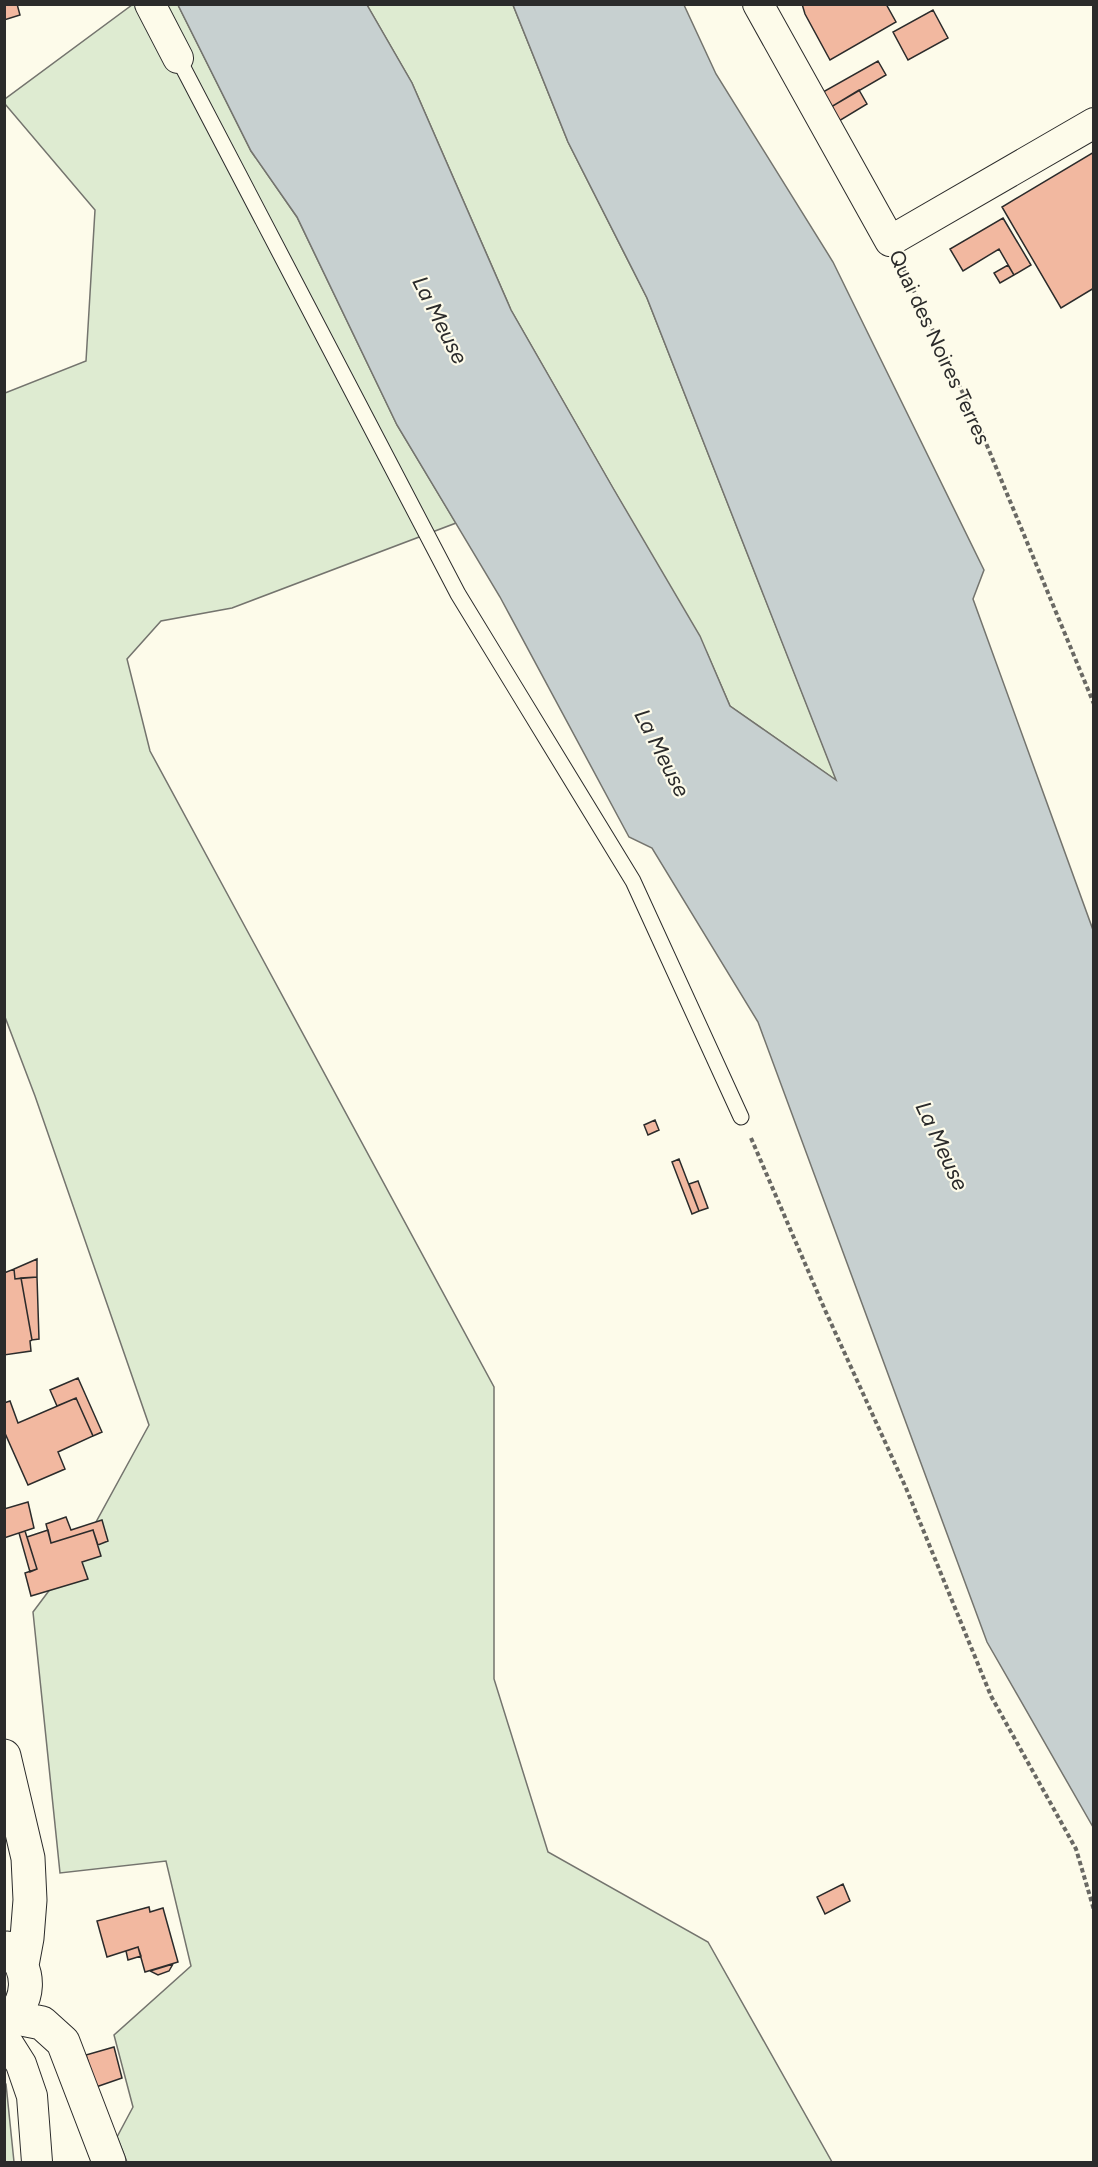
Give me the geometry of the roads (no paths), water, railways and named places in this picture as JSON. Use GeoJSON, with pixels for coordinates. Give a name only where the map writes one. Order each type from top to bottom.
{"type":"FeatureCollection","features":[{"type":"Feature","properties":{"kind":"street"},"geometry":{"type":"LineString","coordinates":[[150,4],[178,58]]}},
{"type":"Feature","properties":{"kind":"street","name":"Quai des Noires Terres"},"geometry":{"type":"LineString","coordinates":[[758,4],[891,241],[1094,123]]}},
{"type":"Feature","properties":{"kind":"street"},"geometry":{"type":"LineString","coordinates":[[4,1756],[10,1826],[28,1858],[30,1899],[27,1938],[13,1956],[26,1978],[26,1992],[21,2005],[7,2025]]}},
{"type":"Feature","properties":{"kind":"street"},"geometry":{"type":"LineString","coordinates":[[7,2025],[42,2023],[63,2042],[109,2163]]}},
{"type":"Feature","properties":{"kind":"street"},"geometry":{"type":"LineString","coordinates":[[7,2025],[32,2096],[37,2163]]}},
{"type":"Feature","properties":{"kind":"lane"},"geometry":{"type":"LineString","coordinates":[[178,58],[458,594],[633,881],[741,1117]]}},
{"type":"Feature","properties":{"kind":"water","name":"La Meuse"},"geometry":{"type":"Polygon","coordinates":[[[178,5],[367,5],[412,83],[511,310],[700,636],[730,706],[836,780],[647,298],[568,142],[513,5],[684,5],[716,74],[833,262],[984,570],[973,599],[1093,930],[1093,1827],[987,1642],[758,1022],[652,848],[629,837],[500,597],[397,425],[297,217],[251,151],[178,5]]]}}]}
